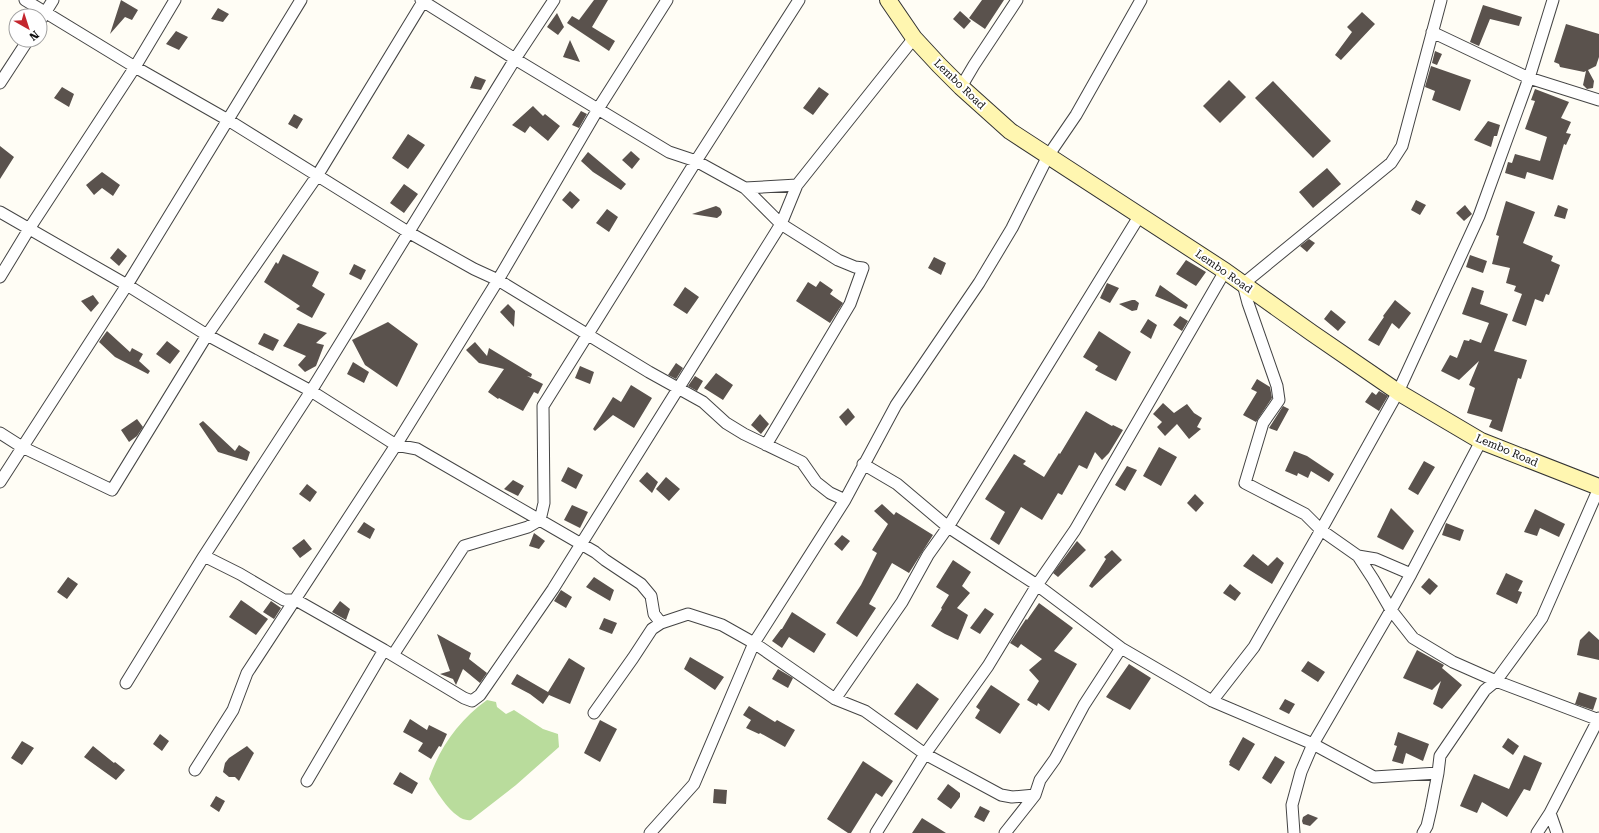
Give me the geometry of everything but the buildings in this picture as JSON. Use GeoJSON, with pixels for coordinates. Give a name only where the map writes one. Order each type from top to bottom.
{"type":"FeatureCollection","features":[{"type":"Feature","properties":{"kind":"street"},"geometry":{"type":"LineString","coordinates":[[26,0],[34,8]]}},
{"type":"Feature","properties":{"kind":"street"},"geometry":{"type":"LineString","coordinates":[[0,277],[29,229],[135,67],[175,0]]}},
{"type":"Feature","properties":{"kind":"street"},"geometry":{"type":"LineString","coordinates":[[0,482],[126,285],[301,0]]}},
{"type":"Feature","properties":{"kind":"street"},"geometry":{"type":"LineString","coordinates":[[0,433],[22,447],[112,490],[207,335],[317,176],[423,0],[515,59],[669,152],[696,161],[745,188],[782,224],[838,260],[855,267],[863,268],[850,304],[766,445]]}},
{"type":"Feature","properties":{"kind":"street"},"geometry":{"type":"LineString","coordinates":[[126,683],[204,556],[311,391],[515,59],[554,0]]}},
{"type":"Feature","properties":{"kind":"street"},"geometry":{"type":"LineString","coordinates":[[195,770],[233,710],[248,672],[396,445],[498,280],[598,110],[667,0]]}},
{"type":"Feature","properties":{"kind":"street"},"geometry":{"type":"LineString","coordinates":[[307,781],[389,653],[464,546],[528,527],[540,520],[544,504],[543,406],[696,161],[799,0]]}},
{"type":"Feature","properties":{"kind":"street","name":"Lembo Road"},"geometry":{"type":"LineString","coordinates":[[888,0],[914,38],[961,88],[1010,131],[1225,271],[1398,392],[1481,441],[1599,488]]}},
{"type":"Feature","properties":{"kind":"street"},"geometry":{"type":"LineString","coordinates":[[961,88],[974,65],[1017,0]]}},
{"type":"Feature","properties":{"kind":"street"},"geometry":{"type":"LineString","coordinates":[[650,833],[694,784],[754,643],[845,500],[896,405],[979,283],[1012,228],[1048,156],[1076,115],[1141,0]]}},
{"type":"Feature","properties":{"kind":"street"},"geometry":{"type":"LineString","coordinates":[[1441,0],[1402,146],[1391,163],[1243,284],[1248,303],[1277,386],[1279,400],[1262,423],[1245,483],[1305,514],[1321,530],[1358,556],[1391,610],[1413,638],[1453,662],[1496,681],[1599,719],[1550,813],[1537,833]]}},
{"type":"Feature","properties":{"kind":"street"},"geometry":{"type":"LineString","coordinates":[[1212,700],[1254,647],[1398,392],[1478,216],[1529,78],[1553,0]]}},
{"type":"Feature","properties":{"kind":"street"},"geometry":{"type":"LineString","coordinates":[[48,19],[228,120],[408,232],[474,269],[498,280],[677,389],[702,402],[726,423],[744,434],[802,462],[816,482],[830,493],[845,500]]}},
{"type":"Feature","properties":{"kind":"street"},"geometry":{"type":"LineString","coordinates":[[1432,32],[1529,78],[1599,100]]}},
{"type":"Feature","properties":{"kind":"street"},"geometry":{"type":"LineString","coordinates":[[204,556],[240,574],[284,600],[296,600],[464,698],[472,701],[480,695],[582,544],[677,389],[782,224],[797,185],[914,38]]}},
{"type":"Feature","properties":{"kind":"street"},"geometry":{"type":"LineString","coordinates":[[0,83],[23,48]]}},
{"type":"Feature","properties":{"kind":"street"},"geometry":{"type":"LineString","coordinates":[[745,188],[797,185]]}},
{"type":"Feature","properties":{"kind":"street"},"geometry":{"type":"LineString","coordinates":[[0,212],[126,285],[207,335],[311,391],[396,445],[417,449],[582,544],[641,584],[651,596],[654,614],[661,623]]}},
{"type":"Feature","properties":{"kind":"street"},"geometry":{"type":"LineString","coordinates":[[835,699],[902,602],[928,555],[948,527],[1140,215]]}},
{"type":"Feature","properties":{"kind":"street"},"geometry":{"type":"LineString","coordinates":[[876,833],[925,754],[988,666],[1036,585],[1075,530],[1225,271]]}},
{"type":"Feature","properties":{"kind":"street"},"geometry":{"type":"LineString","coordinates":[[1294,833],[1292,805],[1301,772],[1313,744],[1391,610],[1481,441]]}},
{"type":"Feature","properties":{"kind":"street"},"geometry":{"type":"LineString","coordinates":[[863,464],[897,484],[948,527],[1036,585],[1121,648],[1212,700],[1313,744],[1374,777],[1438,773]]}},
{"type":"Feature","properties":{"kind":"street"},"geometry":{"type":"LineString","coordinates":[[1423,833],[1427,826],[1440,756],[1485,690],[1496,681],[1542,618],[1599,488]]}},
{"type":"Feature","properties":{"kind":"street"},"geometry":{"type":"LineString","coordinates":[[1358,556],[1376,559],[1410,574]]}},
{"type":"Feature","properties":{"kind":"street"},"geometry":{"type":"LineString","coordinates":[[594,713],[652,629],[661,623],[688,614],[722,625],[754,643],[835,699],[865,712],[925,754],[1001,795],[1012,797],[1035,795]]}},
{"type":"Feature","properties":{"kind":"street"},"geometry":{"type":"LineString","coordinates":[[1005,833],[1035,795],[1040,780],[1055,759],[1084,705],[1121,648]]}},
{"type":"Feature","properties":{"kind":"street"},"geometry":{"type":"LineString","coordinates":[[1550,813],[1557,833]]}},
{"type":"Feature","properties":{"kind":"green space"},"geometry":{"type":"Polygon","coordinates":[[[487,700],[496,702],[497,707],[506,714],[514,710],[543,729],[558,734],[559,747],[516,785],[471,820],[465,820],[453,812],[436,791],[429,779],[445,745],[459,725],[487,700]]]}}]}
